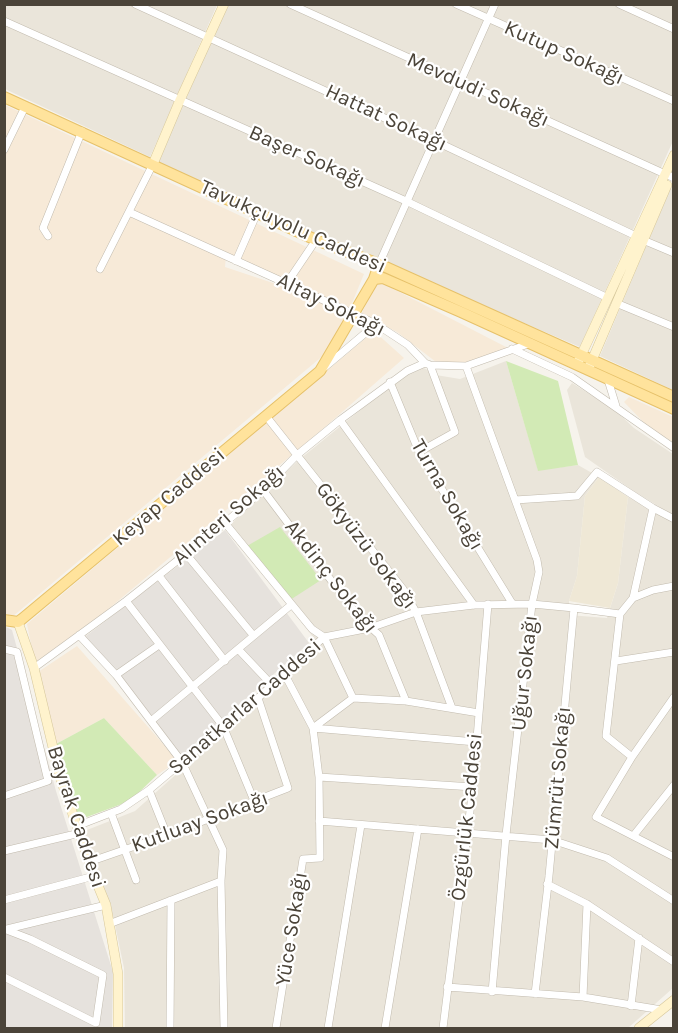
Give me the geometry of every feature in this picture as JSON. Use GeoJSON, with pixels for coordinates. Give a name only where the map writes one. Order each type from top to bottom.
{"type":"FeatureCollection","features":[{"type":"Feature","properties":{"kind":"main road","name":"Tavukçuyolu Caddesi"},"geometry":{"type":"LineString","coordinates":[[4,97],[316,240],[379,264],[674,397]]}},
{"type":"Feature","properties":{"kind":"main road","name":"Keyap Caddesi"},"geometry":{"type":"LineString","coordinates":[[18,622],[321,371],[374,279],[379,264]]}},
{"type":"Feature","properties":{"kind":"main road","name":"Tavukçuyolu Caddesi"},"geometry":{"type":"LineString","coordinates":[[374,279],[383,278],[674,409]]}},
{"type":"Feature","properties":{"kind":"main road"},"geometry":{"type":"LineString","coordinates":[[4,620],[18,622]]}},
{"type":"Feature","properties":{"kind":"street","name":"Hattat Sokağı"},"geometry":{"type":"LineString","coordinates":[[135,4],[674,253]]}},
{"type":"Feature","properties":{"kind":"street"},"geometry":{"type":"LineString","coordinates":[[100,269],[153,164],[224,4]]}},
{"type":"Feature","properties":{"kind":"street","name":"Mevdudi Sokağı"},"geometry":{"type":"LineString","coordinates":[[290,4],[671,174]]}},
{"type":"Feature","properties":{"kind":"street","name":"Kutup Sokağı"},"geometry":{"type":"LineString","coordinates":[[456,4],[674,101]]}},
{"type":"Feature","properties":{"kind":"street"},"geometry":{"type":"LineString","coordinates":[[379,264],[495,4]]}},
{"type":"Feature","properties":{"kind":"street"},"geometry":{"type":"LineString","coordinates":[[620,4],[674,29]]}},
{"type":"Feature","properties":{"kind":"street","name":"Başer Sokağı"},"geometry":{"type":"LineString","coordinates":[[6,24],[406,201],[612,300],[674,327]]}},
{"type":"Feature","properties":{"kind":"street"},"geometry":{"type":"LineString","coordinates":[[4,150],[25,107]]}},
{"type":"Feature","properties":{"kind":"street"},"geometry":{"type":"LineString","coordinates":[[48,236],[43,228],[82,131]]}},
{"type":"Feature","properties":{"kind":"street"},"geometry":{"type":"LineString","coordinates":[[582,368],[671,174],[674,155]]}},
{"type":"Feature","properties":{"kind":"street","name":"Altay Sokağı"},"geometry":{"type":"LineString","coordinates":[[129,212],[376,324],[408,345],[428,364]]}},
{"type":"Feature","properties":{"kind":"street"},"geometry":{"type":"LineString","coordinates":[[236,261],[257,213]]}},
{"type":"Feature","properties":{"kind":"street"},"geometry":{"type":"LineString","coordinates":[[287,283],[316,240]]}},
{"type":"Feature","properties":{"kind":"street","name":"Keyap Caddesi"},"geometry":{"type":"LineString","coordinates":[[321,371],[376,324]]}},
{"type":"Feature","properties":{"kind":"street"},"geometry":{"type":"LineString","coordinates":[[419,452],[455,432],[428,364],[466,366],[531,343]]}},
{"type":"Feature","properties":{"kind":"street"},"geometry":{"type":"LineString","coordinates":[[512,349],[572,377],[674,448]]}},
{"type":"Feature","properties":{"kind":"street","name":"Alınteri Sokağı"},"geometry":{"type":"LineString","coordinates":[[34,668],[159,576],[225,523],[263,490],[297,455],[340,420],[407,371],[428,364]]}},
{"type":"Feature","properties":{"kind":"street","name":"Uğur Sokağı"},"geometry":{"type":"LineString","coordinates":[[466,366],[538,566],[506,835],[492,992]]}},
{"type":"Feature","properties":{"kind":"street"},"geometry":{"type":"LineString","coordinates":[[608,380],[616,406]]}},
{"type":"Feature","properties":{"kind":"street","name":"Turna Sokağı"},"geometry":{"type":"LineString","coordinates":[[390,382],[419,452],[512,603]]}},
{"type":"Feature","properties":{"kind":"street","name":"Gökyüzü Sokağı"},"geometry":{"type":"LineString","coordinates":[[266,416],[403,589],[416,612],[452,708]]}},
{"type":"Feature","properties":{"kind":"street"},"geometry":{"type":"LineString","coordinates":[[340,420],[474,605]]}},
{"type":"Feature","properties":{"kind":"street"},"geometry":{"type":"LineString","coordinates":[[515,500],[577,496],[597,472],[674,519]]}},
{"type":"Feature","properties":{"kind":"street","name":"Akdinç Sokağı"},"geometry":{"type":"LineString","coordinates":[[263,490],[358,616],[379,635],[406,701]]}},
{"type":"Feature","properties":{"kind":"street"},"geometry":{"type":"LineString","coordinates":[[632,757],[606,736],[620,614],[633,597],[653,508]]}},
{"type":"Feature","properties":{"kind":"street"},"geometry":{"type":"LineString","coordinates":[[225,523],[291,605],[312,629],[324,637],[353,698]]}},
{"type":"Feature","properties":{"kind":"street"},"geometry":{"type":"LineString","coordinates":[[186,554],[253,635]]}},
{"type":"Feature","properties":{"kind":"street"},"geometry":{"type":"LineString","coordinates":[[159,576],[225,661]]}},
{"type":"Feature","properties":{"kind":"street"},"geometry":{"type":"LineString","coordinates":[[633,597],[652,590],[674,586]]}},
{"type":"Feature","properties":{"kind":"street"},"geometry":{"type":"LineString","coordinates":[[126,601],[223,726],[255,803]]}},
{"type":"Feature","properties":{"kind":"street","name":"Sanatkarlar Caddesi"},"geometry":{"type":"LineString","coordinates":[[4,851],[78,830],[149,790],[258,698],[324,637],[370,628],[416,612],[474,605],[512,603],[574,608]]}},
{"type":"Feature","properties":{"kind":"street","name":"Özgürlük Caddesi"},"geometry":{"type":"LineString","coordinates":[[443,1029],[473,788],[488,604]]}},
{"type":"Feature","properties":{"kind":"street"},"geometry":{"type":"LineString","coordinates":[[151,721],[291,605]]}},
{"type":"Feature","properties":{"kind":"street"},"geometry":{"type":"LineString","coordinates":[[574,608],[620,614]]}},
{"type":"Feature","properties":{"kind":"street","name":"Zümrüt Sokağı"},"geometry":{"type":"LineString","coordinates":[[535,994],[574,608]]}},
{"type":"Feature","properties":{"kind":"street","name":"Bayrak Caddesi"},"geometry":{"type":"LineString","coordinates":[[18,622],[34,668],[60,777],[106,905],[118,974],[118,1029]]}},
{"type":"Feature","properties":{"kind":"street"},"geometry":{"type":"LineString","coordinates":[[79,635],[116,675],[182,762],[223,850],[221,881],[224,1029]]}},
{"type":"Feature","properties":{"kind":"street"},"geometry":{"type":"LineString","coordinates":[[116,675],[159,645]]}},
{"type":"Feature","properties":{"kind":"street"},"geometry":{"type":"LineString","coordinates":[[238,648],[272,685]]}},
{"type":"Feature","properties":{"kind":"street"},"geometry":{"type":"LineString","coordinates":[[4,649],[17,651],[48,781],[4,796]]}},
{"type":"Feature","properties":{"kind":"street"},"geometry":{"type":"LineString","coordinates":[[616,661],[674,652]]}},
{"type":"Feature","properties":{"kind":"street","name":"Yüce Sokağı"},"geometry":{"type":"LineString","coordinates":[[276,1029],[303,859],[320,858],[319,777],[313,729],[284,673]]}},
{"type":"Feature","properties":{"kind":"street"},"geometry":{"type":"LineString","coordinates":[[674,697],[632,757],[596,817],[674,857]]}},
{"type":"Feature","properties":{"kind":"street","name":"Kutluay Sokağı"},"geometry":{"type":"LineString","coordinates":[[89,862],[167,836],[288,788],[258,698]]}},
{"type":"Feature","properties":{"kind":"street"},"geometry":{"type":"LineString","coordinates":[[313,729],[353,698],[406,701],[479,713]]}},
{"type":"Feature","properties":{"kind":"street"},"geometry":{"type":"LineString","coordinates":[[313,729],[476,742]]}},
{"type":"Feature","properties":{"kind":"street"},"geometry":{"type":"LineString","coordinates":[[319,777],[473,788]]}},
{"type":"Feature","properties":{"kind":"street"},"geometry":{"type":"LineString","coordinates":[[634,835],[674,785]]}},
{"type":"Feature","properties":{"kind":"street"},"geometry":{"type":"LineString","coordinates":[[149,790],[167,836]]}},
{"type":"Feature","properties":{"kind":"street"},"geometry":{"type":"LineString","coordinates":[[111,813],[136,880]]}},
{"type":"Feature","properties":{"kind":"street"},"geometry":{"type":"LineString","coordinates":[[319,821],[552,840],[607,858],[674,901]]}},
{"type":"Feature","properties":{"kind":"street"},"geometry":{"type":"LineString","coordinates":[[328,1029],[361,825]]}},
{"type":"Feature","properties":{"kind":"street"},"geometry":{"type":"LineString","coordinates":[[386,1029],[418,829]]}},
{"type":"Feature","properties":{"kind":"street"},"geometry":{"type":"LineString","coordinates":[[4,900],[94,876]]}},
{"type":"Feature","properties":{"kind":"street"},"geometry":{"type":"LineString","coordinates":[[109,924],[221,881]]}},
{"type":"Feature","properties":{"kind":"street"},"geometry":{"type":"LineString","coordinates":[[547,884],[587,904],[674,962]]}},
{"type":"Feature","properties":{"kind":"street"},"geometry":{"type":"LineString","coordinates":[[170,1029],[171,900]]}},
{"type":"Feature","properties":{"kind":"street"},"geometry":{"type":"LineString","coordinates":[[583,997],[587,904]]}},
{"type":"Feature","properties":{"kind":"street"},"geometry":{"type":"LineString","coordinates":[[6,929],[106,905]]}},
{"type":"Feature","properties":{"kind":"street"},"geometry":{"type":"LineString","coordinates":[[4,977],[96,1026],[103,975],[6,929]]}},
{"type":"Feature","properties":{"kind":"street"},"geometry":{"type":"LineString","coordinates":[[631,1006],[639,938]]}},
{"type":"Feature","properties":{"kind":"street"},"geometry":{"type":"LineString","coordinates":[[447,987],[583,997],[662,1010]]}},
{"type":"Feature","properties":{"kind":"street"},"geometry":{"type":"LineString","coordinates":[[639,1029],[674,1000]]}},
{"type":"Feature","properties":{"kind":"shaded area"},"geometry":{"type":"Polygon","coordinates":[[[5,5],[217,5],[150,157],[5,89],[5,5]]]}},
{"type":"Feature","properties":{"kind":"shaded area"},"geometry":{"type":"Polygon","coordinates":[[[227,5],[673,5],[673,141],[580,347],[302,228],[158,162],[227,5]]]}},
{"type":"Feature","properties":{"kind":"shaded area"},"geometry":{"type":"Polygon","coordinates":[[[5,105],[364,274],[350,308],[226,255],[225,267],[297,291],[350,316],[325,354],[12,617],[5,613],[5,105]]]}},
{"type":"Feature","properties":{"kind":"shaded area"},"geometry":{"type":"Polygon","coordinates":[[[673,182],[673,390],[600,356],[673,182]]]}},
{"type":"Feature","properties":{"kind":"shaded area"},"geometry":{"type":"Polygon","coordinates":[[[378,281],[508,348],[461,365],[436,362],[397,332],[361,314],[378,281]]]}},
{"type":"Feature","properties":{"kind":"shaded area"},"geometry":{"type":"Polygon","coordinates":[[[374,331],[404,358],[43,664],[34,659],[27,624],[374,331]]]}},
{"type":"Feature","properties":{"kind":"shaded area"},"geometry":{"type":"Polygon","coordinates":[[[506,361],[538,470],[578,465],[599,477],[585,496],[577,576],[569,601],[569,615],[607,618],[618,583],[628,497],[673,522],[673,988],[628,1028],[125,1028],[124,968],[114,920],[82,832],[135,811],[320,646],[228,527],[300,459],[417,364],[436,375],[460,379],[506,361]]]}},
{"type":"Feature","properties":{"kind":"shaded area"},"geometry":{"type":"Polygon","coordinates":[[[572,383],[615,410],[634,428],[673,454],[673,515],[585,457],[567,390],[572,383]]]}},
{"type":"Feature","properties":{"kind":"shaded area"},"geometry":{"type":"Polygon","coordinates":[[[629,397],[673,417],[673,442],[649,428],[624,402],[629,397]]]}},
{"type":"Feature","properties":{"kind":"shaded area"},"geometry":{"type":"Polygon","coordinates":[[[599,477],[628,497],[618,583],[610,608],[569,601],[577,576],[585,496],[599,477]]]}},
{"type":"Feature","properties":{"kind":"shaded area"},"geometry":{"type":"Polygon","coordinates":[[[225,530],[309,643],[181,756],[82,639],[225,530]]]}},
{"type":"Feature","properties":{"kind":"shaded area"},"geometry":{"type":"Polygon","coordinates":[[[4,626],[12,630],[56,791],[113,972],[112,1028],[5,1028],[4,626]]]}},
{"type":"Feature","properties":{"kind":"shaded area"},"geometry":{"type":"Polygon","coordinates":[[[77,646],[178,761],[157,775],[104,718],[56,744],[35,674],[77,646]]]}},
{"type":"Feature","properties":{"kind":"green space"},"geometry":{"type":"Polygon","coordinates":[[[506,361],[558,381],[578,465],[538,471],[506,361]]]}},
{"type":"Feature","properties":{"kind":"green space"},"geometry":{"type":"Polygon","coordinates":[[[280,527],[321,580],[290,600],[247,546],[280,527]]]}},
{"type":"Feature","properties":{"kind":"green space"},"geometry":{"type":"Polygon","coordinates":[[[104,718],[157,775],[130,801],[76,821],[56,744],[104,718]]]}}]}
